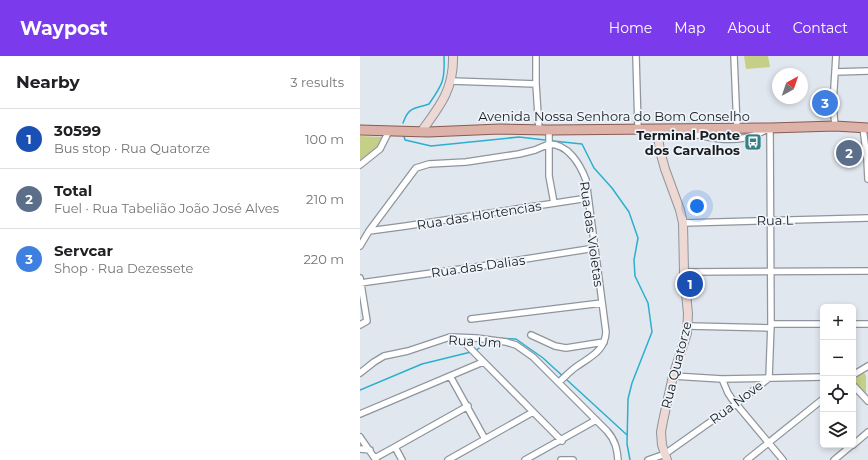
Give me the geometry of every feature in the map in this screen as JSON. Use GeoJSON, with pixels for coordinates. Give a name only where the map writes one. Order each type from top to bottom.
{"type":"FeatureCollection","features":[{"type":"Feature","properties":{"kind":"main road","name":"Avenida Nossa Senhora do Bom Conselho"},"geometry":{"type":"LineString","coordinates":[[360,130],[421,132],[500,129],[672,129],[835,126],[866,128]]}},
{"type":"Feature","properties":{"kind":"street"},"geometry":{"type":"LineString","coordinates":[[421,132],[443,100],[451,81],[453,56]]}},
{"type":"Feature","properties":{"kind":"street"},"geometry":{"type":"LineString","coordinates":[[536,56],[536,84],[544,130],[549,144],[549,176],[554,203]]}},
{"type":"Feature","properties":{"kind":"street"},"geometry":{"type":"LineString","coordinates":[[636,56],[638,128]]}},
{"type":"Feature","properties":{"kind":"street"},"geometry":{"type":"LineString","coordinates":[[734,56],[737,128]]}},
{"type":"Feature","properties":{"kind":"street"},"geometry":{"type":"LineString","coordinates":[[835,126],[833,104],[836,56]]}},
{"type":"Feature","properties":{"kind":"street"},"geometry":{"type":"LineString","coordinates":[[835,72],[868,71]]}},
{"type":"Feature","properties":{"kind":"street"},"geometry":{"type":"LineString","coordinates":[[451,81],[536,84]]}},
{"type":"Feature","properties":{"kind":"street"},"geometry":{"type":"LineString","coordinates":[[672,129],[714,138],[731,139],[744,138],[770,128],[771,326],[769,378],[820,377]]}},
{"type":"Feature","properties":{"kind":"street"},"geometry":{"type":"LineString","coordinates":[[866,128],[868,179]]}},
{"type":"Feature","properties":{"kind":"street","name":"Rua Quatorze"},"geometry":{"type":"LineString","coordinates":[[657,129],[664,169],[680,210],[683,222],[684,272],[688,314],[688,326],[673,376],[661,432],[666,457]]}},
{"type":"Feature","properties":{"kind":"street"},"geometry":{"type":"LineString","coordinates":[[360,165],[380,149],[389,131]]}},
{"type":"Feature","properties":{"kind":"street"},"geometry":{"type":"LineString","coordinates":[[360,246],[369,231],[412,172],[421,165],[466,162],[519,154],[535,150],[549,144]]}},
{"type":"Feature","properties":{"kind":"street","name":"Rua das Violetas"},"geometry":{"type":"LineString","coordinates":[[549,144],[554,144],[563,148],[580,165],[586,180],[606,332],[604,342]]}},
{"type":"Feature","properties":{"kind":"street","name":"Rua das Hortencias"},"geometry":{"type":"LineString","coordinates":[[369,231],[588,198]]}},
{"type":"Feature","properties":{"kind":"street","name":"Rua L"},"geometry":{"type":"LineString","coordinates":[[683,222],[868,218]]}},
{"type":"Feature","properties":{"kind":"street","name":"Rua das Dalias"},"geometry":{"type":"LineString","coordinates":[[360,281],[475,267],[595,248]]}},
{"type":"Feature","properties":{"kind":"street"},"geometry":{"type":"LineString","coordinates":[[684,272],[868,271]]}},
{"type":"Feature","properties":{"kind":"street"},"geometry":{"type":"LineString","coordinates":[[360,281],[367,321],[360,325]]}},
{"type":"Feature","properties":{"kind":"street","name":"Rua Um"},"geometry":{"type":"LineString","coordinates":[[471,319],[602,303]]}},
{"type":"Feature","properties":{"kind":"street"},"geometry":{"type":"LineString","coordinates":[[688,326],[820,324]]}},
{"type":"Feature","properties":{"kind":"street"},"geometry":{"type":"LineString","coordinates":[[856,324],[868,324]]}},
{"type":"Feature","properties":{"kind":"street"},"geometry":{"type":"LineString","coordinates":[[531,335],[555,346],[566,348],[604,342]]}},
{"type":"Feature","properties":{"kind":"street","name":"Rua Um"},"geometry":{"type":"LineString","coordinates":[[360,372],[384,356],[408,351],[450,338],[490,340],[516,345],[525,350],[559,382],[613,438],[617,450],[618,460]]}},
{"type":"Feature","properties":{"kind":"street"},"geometry":{"type":"LineString","coordinates":[[460,338],[562,440]]}},
{"type":"Feature","properties":{"kind":"street"},"geometry":{"type":"LineString","coordinates":[[559,382],[576,367],[591,358],[604,342]]}},
{"type":"Feature","properties":{"kind":"street"},"geometry":{"type":"LineString","coordinates":[[360,414],[399,396],[483,362]]}},
{"type":"Feature","properties":{"kind":"street"},"geometry":{"type":"LineString","coordinates":[[856,373],[868,366]]}},
{"type":"Feature","properties":{"kind":"street"},"geometry":{"type":"LineString","coordinates":[[450,376],[485,439]]}},
{"type":"Feature","properties":{"kind":"street","name":"Rua Nove"},"geometry":{"type":"LineString","coordinates":[[673,376],[769,378]]}},
{"type":"Feature","properties":{"kind":"street"},"geometry":{"type":"LineString","coordinates":[[722,378],[728,393],[770,442],[783,460]]}},
{"type":"Feature","properties":{"kind":"street","name":"Rua Nove"},"geometry":{"type":"LineString","coordinates":[[648,460],[666,457],[769,378]]}},
{"type":"Feature","properties":{"kind":"street"},"geometry":{"type":"LineString","coordinates":[[856,388],[868,401]]}},
{"type":"Feature","properties":{"kind":"street"},"geometry":{"type":"LineString","coordinates":[[747,460],[820,401]]}},
{"type":"Feature","properties":{"kind":"street"},"geometry":{"type":"LineString","coordinates":[[360,436],[375,459],[468,406]]}},
{"type":"Feature","properties":{"kind":"street"},"geometry":{"type":"LineString","coordinates":[[448,460],[533,412]]}},
{"type":"Feature","properties":{"kind":"street"},"geometry":{"type":"LineString","coordinates":[[525,460],[596,420]]}},
{"type":"Feature","properties":{"kind":"street"},"geometry":{"type":"LineString","coordinates":[[856,442],[868,432]]}},
{"type":"Feature","properties":{"kind":"street"},"geometry":{"type":"LineString","coordinates":[[395,447],[402,460]]}},
{"type":"Feature","properties":{"kind":"street"},"geometry":{"type":"LineString","coordinates":[[360,448],[370,450]]}},
{"type":"Feature","properties":{"kind":"street"},"geometry":{"type":"LineString","coordinates":[[834,460],[849,448]]}},
{"type":"Feature","properties":{"kind":"street"},"geometry":{"type":"LineString","coordinates":[[561,460],[573,460]]}},
{"type":"Feature","properties":{"kind":"green space"},"geometry":{"type":"Polygon","coordinates":[[[744,56],[768,56],[770,67],[746,69],[744,56]]]}},
{"type":"Feature","properties":{"kind":"green space"},"geometry":{"type":"Polygon","coordinates":[[[360,136],[382,137],[376,148],[360,160],[360,136]]]}},
{"type":"Feature","properties":{"kind":"green space"},"geometry":{"type":"Polygon","coordinates":[[[861,373],[864,373],[866,376],[866,397],[856,385],[856,378],[861,373]]]}},
{"type":"Feature","properties":{"kind":"waterway"},"geometry":{"type":"LineString","coordinates":[[403,123],[410,111],[429,104],[437,91],[442,82],[444,56]]}},
{"type":"Feature","properties":{"kind":"waterway"},"geometry":{"type":"LineString","coordinates":[[404,136],[405,140],[431,146],[519,137],[545,140]]}},
{"type":"Feature","properties":{"kind":"waterway"},"geometry":{"type":"LineString","coordinates":[[553,141],[582,144],[594,168],[612,188],[629,212],[638,238],[634,260],[635,276],[648,303],[652,332],[632,383],[628,399],[627,444],[630,460]]}},
{"type":"Feature","properties":{"kind":"waterway"},"geometry":{"type":"LineString","coordinates":[[494,338],[516,339],[543,358],[627,435]]}},
{"type":"Feature","properties":{"kind":"waterway"},"geometry":{"type":"LineString","coordinates":[[475,351],[488,342]]}},
{"type":"Feature","properties":{"kind":"waterway"},"geometry":{"type":"LineString","coordinates":[[360,390],[422,364],[471,352]]}},
{"type":"Feature","properties":{"kind":"place","name":"Servcar"},"geometry":{"type":"Point","coordinates":[825,103]}},
{"type":"Feature","properties":{"kind":"place","name":"Terminal Ponte dos Carvalhos"},"geometry":{"type":"Point","coordinates":[753,142]}},
{"type":"Feature","properties":{"kind":"place","name":"Total"},"geometry":{"type":"Point","coordinates":[849,153]}},
{"type":"Feature","properties":{"kind":"place","name":"30599"},"geometry":{"type":"Point","coordinates":[690,284]}}]}
